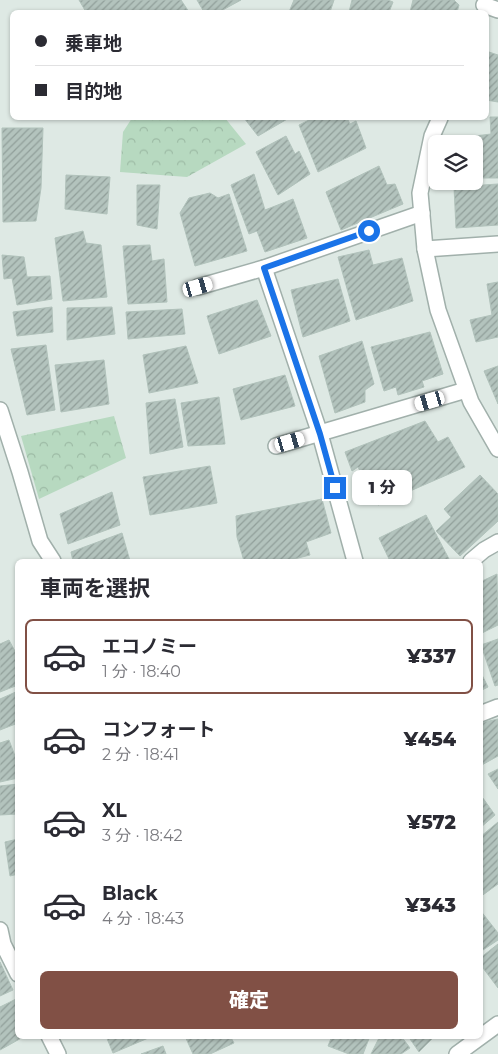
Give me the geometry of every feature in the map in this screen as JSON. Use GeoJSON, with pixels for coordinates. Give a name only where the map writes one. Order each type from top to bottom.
{"type":"FeatureCollection","features":[{"type":"Feature","properties":{"kind":"street"},"geometry":{"type":"LineString","coordinates":[[439,120],[432,136],[420,193],[425,249],[438,310],[466,390],[471,402],[494,435],[498,449]]}},
{"type":"Feature","properties":{"kind":"street"},"geometry":{"type":"LineString","coordinates":[[198,287],[264,268],[422,212]]}},
{"type":"Feature","properties":{"kind":"street"},"geometry":{"type":"LineString","coordinates":[[425,249],[498,244]]}},
{"type":"Feature","properties":{"kind":"street"},"geometry":{"type":"LineString","coordinates":[[264,268],[320,434],[354,559]]}},
{"type":"Feature","properties":{"kind":"street"},"geometry":{"type":"LineString","coordinates":[[276,446],[466,390]]}},
{"type":"Feature","properties":{"kind":"street"},"geometry":{"type":"LineString","coordinates":[[0,410],[40,541],[52,559]]}},
{"type":"Feature","properties":{"kind":"street"},"geometry":{"type":"LineString","coordinates":[[473,559],[498,542]]}},
{"type":"Feature","properties":{"kind":"street"},"geometry":{"type":"LineString","coordinates":[[483,713],[498,707]]}},
{"type":"Feature","properties":{"kind":"street"},"geometry":{"type":"LineString","coordinates":[[0,930],[3,944],[15,968]]}},
{"type":"Feature","properties":{"kind":"street"},"geometry":{"type":"LineString","coordinates":[[483,1035],[498,1024]]}},
{"type":"Feature","properties":{"kind":"street"},"geometry":{"type":"LineString","coordinates":[[50,1039],[58,1054]]}},
{"type":"Feature","properties":{"kind":"street"},"geometry":{"type":"LineString","coordinates":[[457,1054],[478,1039]]}},
{"type":"Feature","properties":{"kind":"green space"},"geometry":{"type":"Polygon","coordinates":[[[131,120],[227,120],[246,144],[187,177],[120,172],[123,132],[131,120]]]}},
{"type":"Feature","properties":{"kind":"green space"},"geometry":{"type":"Polygon","coordinates":[[[114,416],[126,458],[39,499],[21,436],[114,416]]]}},
{"type":"Feature","properties":{"kind":"building"},"geometry":{"type":"Polygon","coordinates":[[[79,0],[181,0],[188,10],[85,10],[79,0]]]}},
{"type":"Feature","properties":{"kind":"building"},"geometry":{"type":"Polygon","coordinates":[[[197,0],[241,0],[223,10],[203,10],[197,0]]]}},
{"type":"Feature","properties":{"kind":"building"},"geometry":{"type":"Polygon","coordinates":[[[294,0],[334,0],[331,10],[290,10],[294,0]]]}},
{"type":"Feature","properties":{"kind":"building"},"geometry":{"type":"Polygon","coordinates":[[[352,0],[388,0],[393,2],[390,10],[350,10],[352,0]]]}},
{"type":"Feature","properties":{"kind":"building"},"geometry":{"type":"Polygon","coordinates":[[[413,0],[454,0],[459,5],[458,10],[410,10],[413,0]]]}},
{"type":"Feature","properties":{"kind":"building"},"geometry":{"type":"Polygon","coordinates":[[[489,52],[498,55],[498,102],[489,100],[489,52]]]}},
{"type":"Feature","properties":{"kind":"building"},"geometry":{"type":"Polygon","coordinates":[[[490,117],[498,117],[498,178],[483,178],[483,135],[491,134],[490,117]]]}},
{"type":"Feature","properties":{"kind":"building"},"geometry":{"type":"Polygon","coordinates":[[[246,120],[286,120],[258,136],[246,120]]]}},
{"type":"Feature","properties":{"kind":"building"},"geometry":{"type":"Polygon","coordinates":[[[309,120],[348,120],[350,124],[356,121],[366,148],[318,172],[299,125],[309,120]]]}},
{"type":"Feature","properties":{"kind":"building"},"geometry":{"type":"Polygon","coordinates":[[[2,128],[43,128],[41,188],[36,221],[3,222],[2,128]]]}},
{"type":"Feature","properties":{"kind":"building"},"geometry":{"type":"Polygon","coordinates":[[[286,136],[295,154],[299,151],[310,174],[278,195],[256,152],[286,136]]]}},
{"type":"Feature","properties":{"kind":"building"},"geometry":{"type":"Polygon","coordinates":[[[379,166],[387,185],[395,184],[403,204],[341,230],[326,192],[379,166]]]}},
{"type":"Feature","properties":{"kind":"building"},"geometry":{"type":"Polygon","coordinates":[[[254,174],[265,210],[293,199],[307,238],[265,252],[257,231],[249,234],[231,185],[254,174]]]}},
{"type":"Feature","properties":{"kind":"building"},"geometry":{"type":"Polygon","coordinates":[[[66,175],[110,177],[107,214],[65,209],[66,175]]]}},
{"type":"Feature","properties":{"kind":"building"},"geometry":{"type":"Polygon","coordinates":[[[498,184],[498,225],[456,228],[454,190],[483,190],[483,185],[498,184]]]}},
{"type":"Feature","properties":{"kind":"building"},"geometry":{"type":"Polygon","coordinates":[[[137,185],[160,185],[157,229],[137,225],[137,185]]]}},
{"type":"Feature","properties":{"kind":"building"},"geometry":{"type":"Polygon","coordinates":[[[210,193],[218,198],[229,194],[247,251],[195,266],[180,213],[189,198],[210,193]]]}},
{"type":"Feature","properties":{"kind":"building"},"geometry":{"type":"Polygon","coordinates":[[[83,231],[86,243],[101,245],[107,297],[63,301],[55,238],[83,231]]]}},
{"type":"Feature","properties":{"kind":"building"},"geometry":{"type":"Polygon","coordinates":[[[150,245],[152,261],[164,259],[167,302],[128,304],[123,246],[150,245]]]}},
{"type":"Feature","properties":{"kind":"building"},"geometry":{"type":"Polygon","coordinates":[[[369,250],[373,265],[402,258],[413,301],[356,320],[338,257],[369,250]]]}},
{"type":"Feature","properties":{"kind":"building"},"geometry":{"type":"Polygon","coordinates":[[[2,255],[24,257],[27,277],[50,276],[52,299],[17,305],[12,278],[4,279],[2,255]]]}},
{"type":"Feature","properties":{"kind":"building"},"geometry":{"type":"Polygon","coordinates":[[[338,279],[350,321],[303,337],[291,290],[338,279]]]}},
{"type":"Feature","properties":{"kind":"building"},"geometry":{"type":"Polygon","coordinates":[[[498,282],[498,337],[476,342],[470,320],[492,315],[487,284],[498,282]]]}},
{"type":"Feature","properties":{"kind":"building"},"geometry":{"type":"Polygon","coordinates":[[[257,300],[271,336],[219,354],[207,316],[257,300]]]}},
{"type":"Feature","properties":{"kind":"building"},"geometry":{"type":"Polygon","coordinates":[[[52,307],[53,332],[17,336],[13,312],[52,307]]]}},
{"type":"Feature","properties":{"kind":"building"},"geometry":{"type":"Polygon","coordinates":[[[112,307],[115,334],[67,340],[67,308],[112,307]]]}},
{"type":"Feature","properties":{"kind":"building"},"geometry":{"type":"Polygon","coordinates":[[[182,309],[185,334],[128,339],[126,312],[182,309]]]}},
{"type":"Feature","properties":{"kind":"building"},"geometry":{"type":"Polygon","coordinates":[[[430,332],[443,374],[422,381],[424,387],[398,395],[396,387],[384,391],[371,347],[430,332]]]}},
{"type":"Feature","properties":{"kind":"building"},"geometry":{"type":"Polygon","coordinates":[[[362,341],[374,384],[365,390],[365,402],[335,413],[319,356],[362,341]]]}},
{"type":"Feature","properties":{"kind":"building"},"geometry":{"type":"Polygon","coordinates":[[[46,345],[55,410],[27,415],[11,349],[46,345]]]}},
{"type":"Feature","properties":{"kind":"building"},"geometry":{"type":"Polygon","coordinates":[[[186,346],[198,383],[149,393],[143,355],[186,346]]]}},
{"type":"Feature","properties":{"kind":"building"},"geometry":{"type":"Polygon","coordinates":[[[104,360],[109,404],[61,412],[55,365],[104,360]]]}},
{"type":"Feature","properties":{"kind":"building"},"geometry":{"type":"Polygon","coordinates":[[[498,366],[498,404],[484,371],[498,366]]]}},
{"type":"Feature","properties":{"kind":"building"},"geometry":{"type":"Polygon","coordinates":[[[285,375],[295,406],[241,420],[233,389],[285,375]]]}},
{"type":"Feature","properties":{"kind":"building"},"geometry":{"type":"Polygon","coordinates":[[[219,397],[225,444],[188,446],[181,403],[219,397]]]}},
{"type":"Feature","properties":{"kind":"building"},"geometry":{"type":"Polygon","coordinates":[[[175,399],[183,447],[150,454],[146,403],[175,399]]]}},
{"type":"Feature","properties":{"kind":"building"},"geometry":{"type":"Polygon","coordinates":[[[425,421],[438,442],[448,437],[465,467],[378,505],[358,467],[352,471],[345,452],[425,421]]]}},
{"type":"Feature","properties":{"kind":"building"},"geometry":{"type":"Polygon","coordinates":[[[210,466],[217,503],[150,515],[143,477],[210,466]]]}},
{"type":"Feature","properties":{"kind":"building"},"geometry":{"type":"Polygon","coordinates":[[[480,475],[498,494],[498,521],[460,556],[436,531],[451,517],[444,509],[480,475]]]}},
{"type":"Feature","properties":{"kind":"building"},"geometry":{"type":"Polygon","coordinates":[[[112,492],[120,525],[68,544],[60,514],[112,492]]]}},
{"type":"Feature","properties":{"kind":"building"},"geometry":{"type":"Polygon","coordinates":[[[322,499],[331,533],[306,542],[310,555],[294,559],[243,559],[237,537],[236,516],[322,499]]]}},
{"type":"Feature","properties":{"kind":"building"},"geometry":{"type":"Polygon","coordinates":[[[426,515],[449,559],[389,559],[379,538],[426,515]]]}},
{"type":"Feature","properties":{"kind":"building"},"geometry":{"type":"Polygon","coordinates":[[[122,533],[129,559],[73,559],[71,552],[122,533]]]}},
{"type":"Feature","properties":{"kind":"building"},"geometry":{"type":"Polygon","coordinates":[[[497,574],[498,625],[483,632],[483,581],[497,574]]]}},
{"type":"Feature","properties":{"kind":"building"},"geometry":{"type":"Polygon","coordinates":[[[498,639],[498,685],[495,686],[483,651],[483,644],[498,639]]]}},
{"type":"Feature","properties":{"kind":"building"},"geometry":{"type":"Polygon","coordinates":[[[9,640],[15,651],[15,686],[0,692],[0,644],[9,640]]]}},
{"type":"Feature","properties":{"kind":"building"},"geometry":{"type":"Polygon","coordinates":[[[483,677],[488,687],[483,690],[483,677]]]}},
{"type":"Feature","properties":{"kind":"building"},"geometry":{"type":"Polygon","coordinates":[[[15,692],[15,724],[0,730],[0,699],[15,692]]]}},
{"type":"Feature","properties":{"kind":"building"},"geometry":{"type":"Polygon","coordinates":[[[498,719],[498,756],[483,764],[483,722],[498,719]]]}},
{"type":"Feature","properties":{"kind":"building"},"geometry":{"type":"Polygon","coordinates":[[[9,740],[15,756],[15,779],[0,782],[0,743],[9,740]]]}},
{"type":"Feature","properties":{"kind":"building"},"geometry":{"type":"Polygon","coordinates":[[[498,769],[498,789],[488,774],[498,769]]]}},
{"type":"Feature","properties":{"kind":"building"},"geometry":{"type":"Polygon","coordinates":[[[15,784],[15,814],[0,815],[0,786],[15,784]]]}},
{"type":"Feature","properties":{"kind":"building"},"geometry":{"type":"Polygon","coordinates":[[[483,798],[495,815],[483,825],[483,798]]]}},
{"type":"Feature","properties":{"kind":"building"},"geometry":{"type":"Polygon","coordinates":[[[498,822],[498,884],[483,895],[483,834],[498,822]]]}},
{"type":"Feature","properties":{"kind":"building"},"geometry":{"type":"Polygon","coordinates":[[[15,840],[15,875],[10,876],[5,842],[15,840]]]}},
{"type":"Feature","properties":{"kind":"building"},"geometry":{"type":"Polygon","coordinates":[[[483,914],[498,933],[498,940],[483,950],[483,914]]]}},
{"type":"Feature","properties":{"kind":"building"},"geometry":{"type":"Polygon","coordinates":[[[498,944],[498,988],[483,968],[483,956],[498,944]]]}},
{"type":"Feature","properties":{"kind":"building"},"geometry":{"type":"Polygon","coordinates":[[[0,962],[13,990],[0,996],[0,962]]]}},
{"type":"Feature","properties":{"kind":"building"},"geometry":{"type":"Polygon","coordinates":[[[15,1000],[15,1039],[20,1039],[0,1050],[0,1007],[15,1000]]]}},
{"type":"Feature","properties":{"kind":"building"},"geometry":{"type":"Polygon","coordinates":[[[107,1039],[146,1039],[113,1053],[107,1039]]]}},
{"type":"Feature","properties":{"kind":"building"},"geometry":{"type":"Polygon","coordinates":[[[186,1039],[232,1039],[234,1043],[210,1054],[193,1054],[186,1039]]]}},
{"type":"Feature","properties":{"kind":"building"},"geometry":{"type":"Polygon","coordinates":[[[331,1039],[369,1039],[363,1054],[349,1054],[328,1046],[331,1039]]]}},
{"type":"Feature","properties":{"kind":"building"},"geometry":{"type":"Polygon","coordinates":[[[378,1039],[403,1039],[410,1048],[401,1054],[371,1054],[378,1039]]]}},
{"type":"Feature","properties":{"kind":"building"},"geometry":{"type":"Polygon","coordinates":[[[410,1039],[432,1039],[419,1052],[410,1039]]]}},
{"type":"Feature","properties":{"kind":"building"},"geometry":{"type":"Polygon","coordinates":[[[163,1046],[166,1054],[141,1054],[163,1046]]]}},
{"type":"Feature","properties":{"kind":"route"},"geometry":{"type":"LineString","coordinates":[[335,488],[320,434],[264,268],[369,231]]}}]}
